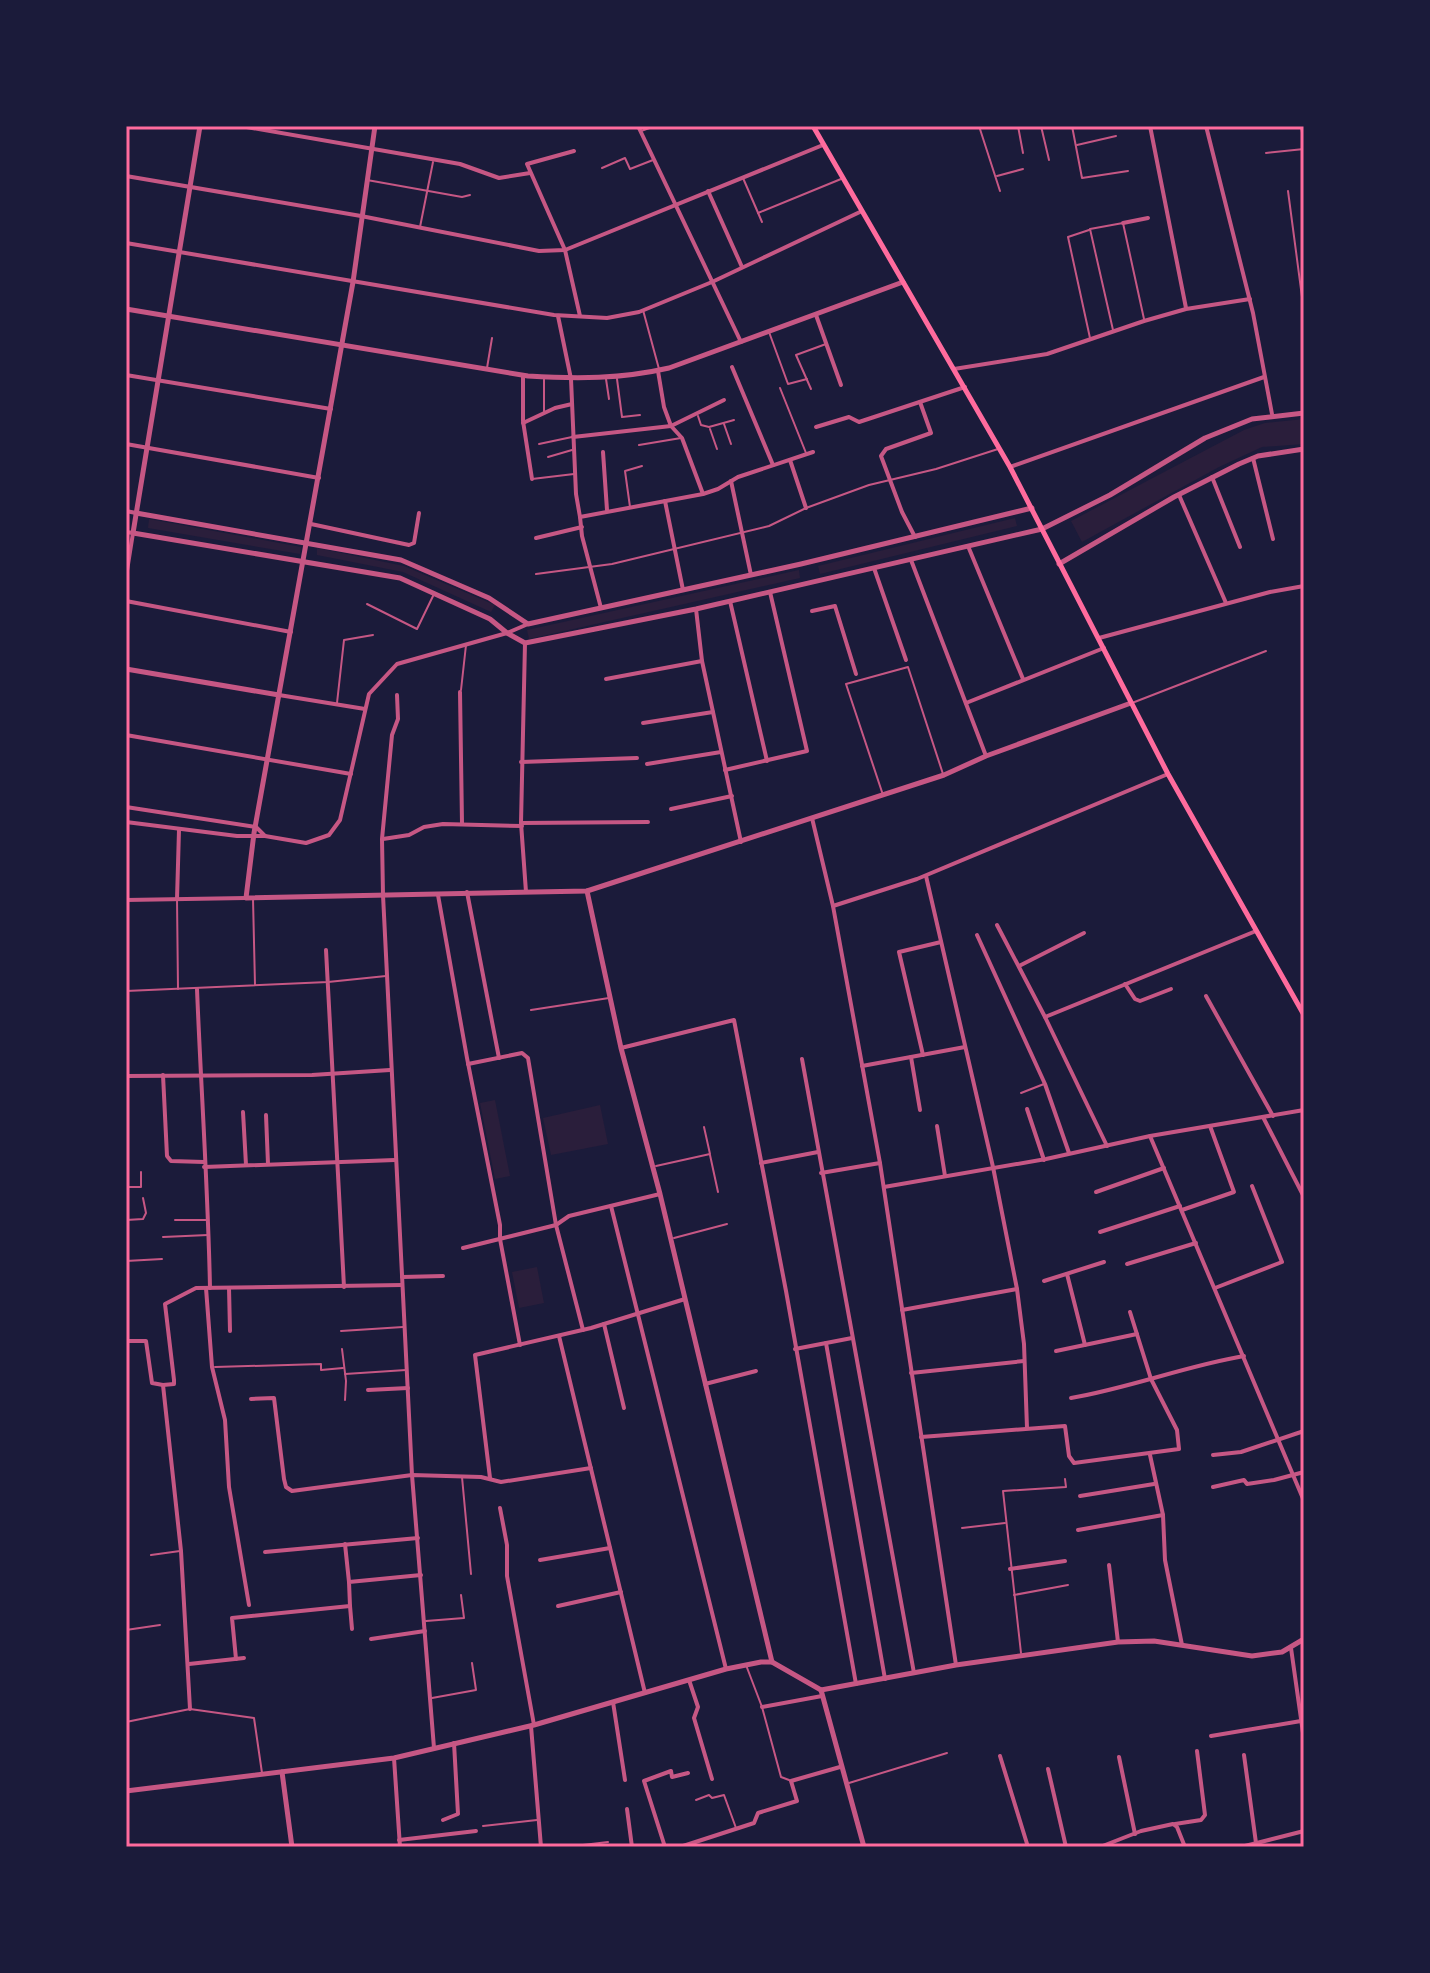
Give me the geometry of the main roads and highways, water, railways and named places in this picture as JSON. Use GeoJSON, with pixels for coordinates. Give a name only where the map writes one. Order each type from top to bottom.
{"type":"FeatureCollection","features":[{"type":"Feature","properties":{"kind":"main road"},"geometry":{"type":"LineString","coordinates":[[813,126],[1010,467],[1168,774],[1304,1015]]}}]}
